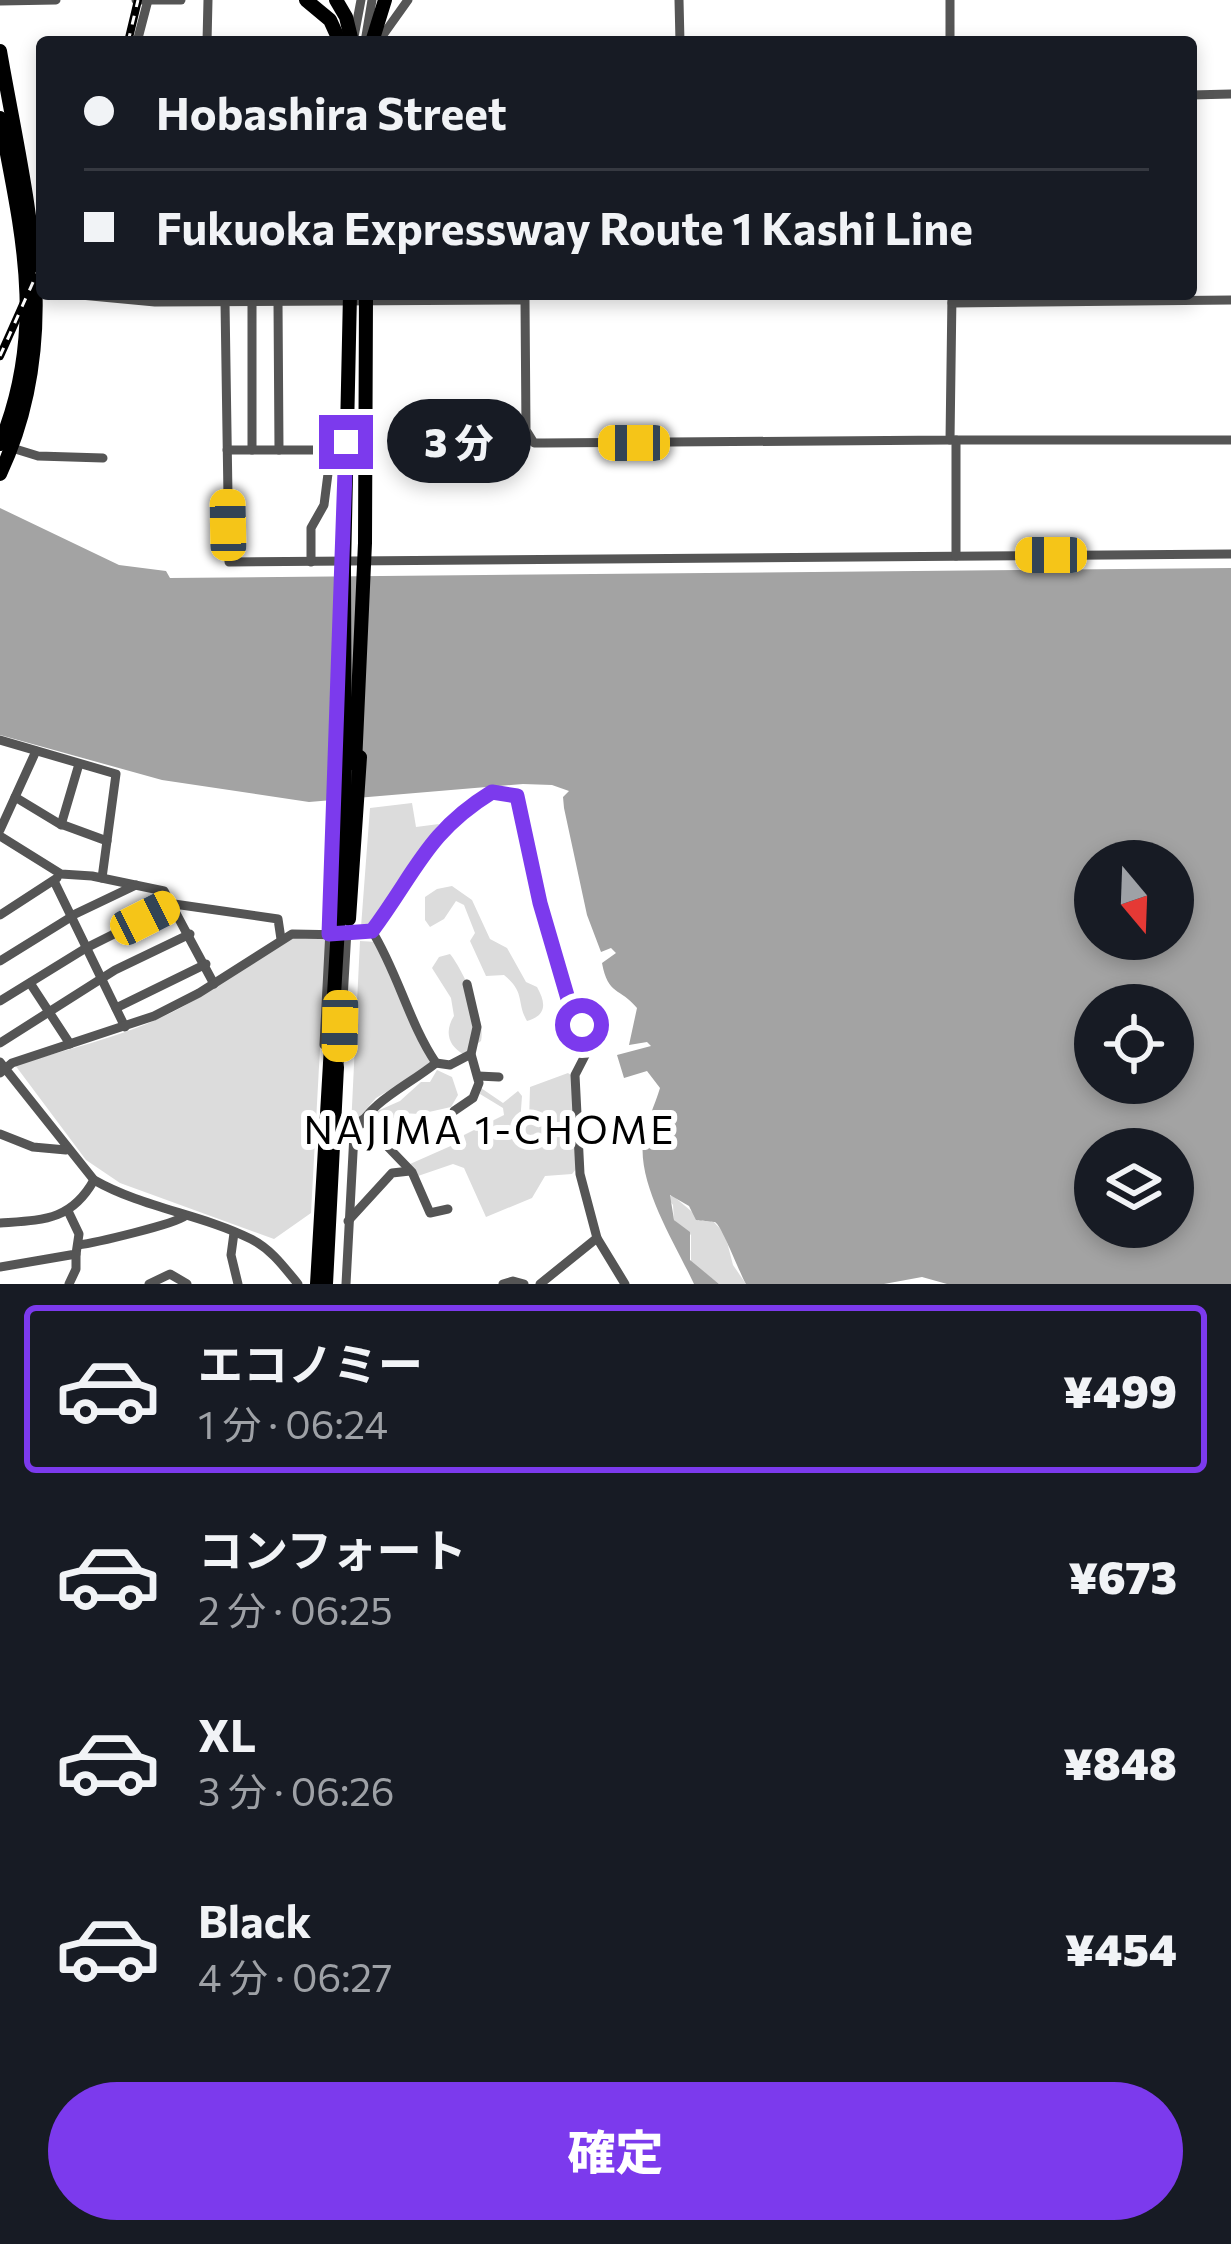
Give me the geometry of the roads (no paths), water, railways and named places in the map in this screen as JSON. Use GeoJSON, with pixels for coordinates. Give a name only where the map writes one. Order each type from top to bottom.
{"type":"FeatureCollection","features":[{"type":"Feature","properties":{"kind":"highway"},"geometry":{"type":"LineString","coordinates":[[306,0],[346,36]]}},
{"type":"Feature","properties":{"kind":"highway"},"geometry":{"type":"LineString","coordinates":[[335,0],[346,17],[349,36]]}},
{"type":"Feature","properties":{"kind":"highway"},"geometry":{"type":"LineString","coordinates":[[373,36],[384,0]]}},
{"type":"Feature","properties":{"kind":"highway"},"geometry":{"type":"LineString","coordinates":[[0,51],[36,291],[0,475]]}},
{"type":"Feature","properties":{"kind":"highway"},"geometry":{"type":"LineString","coordinates":[[0,118],[6,182],[36,291]]}},
{"type":"Feature","properties":{"kind":"highway"},"geometry":{"type":"LineString","coordinates":[[315,1284],[345,808],[354,554],[349,352],[356,300]]}},
{"type":"Feature","properties":{"kind":"highway"},"geometry":{"type":"LineString","coordinates":[[348,927],[356,300]]}},
{"type":"Feature","properties":{"kind":"highway"},"geometry":{"type":"LineString","coordinates":[[329,931],[369,584],[354,554]]}},
{"type":"Feature","properties":{"kind":"highway"},"geometry":{"type":"LineString","coordinates":[[328,1284],[354,554]]}},
{"type":"Feature","properties":{"kind":"street"},"geometry":{"type":"LineString","coordinates":[[0,1],[56,0]]}},
{"type":"Feature","properties":{"kind":"street"},"geometry":{"type":"LineString","coordinates":[[136,0],[181,0]]}},
{"type":"Feature","properties":{"kind":"street"},"geometry":{"type":"LineString","coordinates":[[139,36],[148,0]]}},
{"type":"Feature","properties":{"kind":"street"},"geometry":{"type":"LineString","coordinates":[[207,36],[208,0]]}},
{"type":"Feature","properties":{"kind":"street"},"geometry":{"type":"LineString","coordinates":[[351,36],[361,0]]}},
{"type":"Feature","properties":{"kind":"street"},"geometry":{"type":"LineString","coordinates":[[371,36],[372,0]]}},
{"type":"Feature","properties":{"kind":"street"},"geometry":{"type":"LineString","coordinates":[[376,36],[408,0]]}},
{"type":"Feature","properties":{"kind":"street"},"geometry":{"type":"LineString","coordinates":[[679,0],[680,36]]}},
{"type":"Feature","properties":{"kind":"street"},"geometry":{"type":"LineString","coordinates":[[950,0],[950,36]]}},
{"type":"Feature","properties":{"kind":"street"},"geometry":{"type":"LineString","coordinates":[[1197,94],[1231,94]]}},
{"type":"Feature","properties":{"kind":"street"},"geometry":{"type":"LineString","coordinates":[[216,300],[304,300]]}},
{"type":"Feature","properties":{"kind":"street"},"geometry":{"type":"LineString","coordinates":[[354,554],[350,450],[356,300]]}},
{"type":"Feature","properties":{"kind":"street"},"geometry":{"type":"LineString","coordinates":[[525,300],[526,430],[534,443],[1231,440]]}},
{"type":"Feature","properties":{"kind":"street"},"geometry":{"type":"LineString","coordinates":[[952,300],[956,556]]}},
{"type":"Feature","properties":{"kind":"street"},"geometry":{"type":"LineString","coordinates":[[1197,300],[1231,300]]}},
{"type":"Feature","properties":{"kind":"street"},"geometry":{"type":"LineString","coordinates":[[225,302],[229,562],[1231,554]]}},
{"type":"Feature","properties":{"kind":"street"},"geometry":{"type":"LineString","coordinates":[[252,302],[252,450]]}},
{"type":"Feature","properties":{"kind":"street"},"geometry":{"type":"LineString","coordinates":[[278,302],[279,450]]}},
{"type":"Feature","properties":{"kind":"street"},"geometry":{"type":"LineString","coordinates":[[6,446],[38,456],[104,458]]}},
{"type":"Feature","properties":{"kind":"street"},"geometry":{"type":"LineString","coordinates":[[227,450],[350,450]]}},
{"type":"Feature","properties":{"kind":"street"},"geometry":{"type":"LineString","coordinates":[[311,562],[311,528],[324,505],[331,450]]}},
{"type":"Feature","properties":{"kind":"street"},"geometry":{"type":"LineString","coordinates":[[1,741],[116,775],[102,878]]}},
{"type":"Feature","properties":{"kind":"street"},"geometry":{"type":"LineString","coordinates":[[37,751],[0,833],[57,878],[125,1027]]}},
{"type":"Feature","properties":{"kind":"street"},"geometry":{"type":"LineString","coordinates":[[61,824],[79,764]]}},
{"type":"Feature","properties":{"kind":"street"},"geometry":{"type":"LineString","coordinates":[[372,931],[412,878],[434,837],[457,814],[492,792],[517,796],[540,903],[573,1016],[590,1033],[592,1042],[575,1075],[580,1174],[597,1238],[625,1284]]}},
{"type":"Feature","properties":{"kind":"street"},"geometry":{"type":"LineString","coordinates":[[15,797],[61,824],[107,842]]}},
{"type":"Feature","properties":{"kind":"street"},"geometry":{"type":"LineString","coordinates":[[0,916],[57,878],[102,878],[164,891],[214,984]]}},
{"type":"Feature","properties":{"kind":"street"},"geometry":{"type":"LineString","coordinates":[[0,961],[71,917],[138,884]]}},
{"type":"Feature","properties":{"kind":"street"},"geometry":{"type":"LineString","coordinates":[[0,1001],[86,948],[174,904],[278,920],[281,939]]}},
{"type":"Feature","properties":{"kind":"street"},"geometry":{"type":"LineString","coordinates":[[328,1284],[348,927]]}},
{"type":"Feature","properties":{"kind":"street"},"geometry":{"type":"LineString","coordinates":[[298,1284],[276,1256],[253,1240],[115,1192],[94,1180],[2,1068],[125,1027],[214,984],[292,934],[348,927],[372,931]]}},
{"type":"Feature","properties":{"kind":"street"},"geometry":{"type":"LineString","coordinates":[[315,1284],[329,931]]}},
{"type":"Feature","properties":{"kind":"street"},"geometry":{"type":"LineString","coordinates":[[372,931],[401,986],[420,1039],[436,1063]]}},
{"type":"Feature","properties":{"kind":"street"},"geometry":{"type":"LineString","coordinates":[[0,1042],[101,978],[190,934]]}},
{"type":"Feature","properties":{"kind":"street"},"geometry":{"type":"LineString","coordinates":[[116,1008],[206,964]]}},
{"type":"Feature","properties":{"kind":"street"},"geometry":{"type":"LineString","coordinates":[[30,983],[70,1045]]}},
{"type":"Feature","properties":{"kind":"street"},"geometry":{"type":"LineString","coordinates":[[454,1111],[473,1098],[478,1076],[471,1054],[478,1036],[467,984]]}},
{"type":"Feature","properties":{"kind":"street"},"geometry":{"type":"LineString","coordinates":[[346,1284],[354,1134],[377,1102],[436,1063],[450,1065],[471,1054]]}},
{"type":"Feature","properties":{"kind":"street"},"geometry":{"type":"LineString","coordinates":[[478,1076],[500,1077]]}},
{"type":"Feature","properties":{"kind":"street"},"geometry":{"type":"LineString","coordinates":[[362,1120],[410,1171],[430,1213],[448,1209]]}},
{"type":"Feature","properties":{"kind":"street"},"geometry":{"type":"LineString","coordinates":[[0,1134],[33,1147],[66,1150]]}},
{"type":"Feature","properties":{"kind":"street"},"geometry":{"type":"LineString","coordinates":[[320,1138],[354,1134]]}},
{"type":"Feature","properties":{"kind":"street"},"geometry":{"type":"LineString","coordinates":[[348,1221],[392,1173],[410,1171]]}},
{"type":"Feature","properties":{"kind":"street"},"geometry":{"type":"LineString","coordinates":[[0,1223],[68,1211],[94,1180]]}},
{"type":"Feature","properties":{"kind":"street"},"geometry":{"type":"LineString","coordinates":[[68,1211],[77,1226],[76,1269],[69,1284]]}},
{"type":"Feature","properties":{"kind":"street"},"geometry":{"type":"LineString","coordinates":[[0,1267],[22,1267],[150,1225],[179,1222],[185,1216]]}},
{"type":"Feature","properties":{"kind":"street"},"geometry":{"type":"LineString","coordinates":[[234,1233],[231,1255],[238,1284]]}},
{"type":"Feature","properties":{"kind":"street"},"geometry":{"type":"LineString","coordinates":[[540,1284],[597,1238]]}},
{"type":"Feature","properties":{"kind":"street"},"geometry":{"type":"LineString","coordinates":[[149,1284],[170,1274],[187,1284]]}},
{"type":"Feature","properties":{"kind":"street"},"geometry":{"type":"LineString","coordinates":[[503,1284],[524,1284]]}},
{"type":"Feature","properties":{"kind":"railway"},"geometry":{"type":"LineString","coordinates":[[129,36],[138,0]]}},
{"type":"Feature","properties":{"kind":"railway"},"geometry":{"type":"LineString","coordinates":[[0,356],[36,275]]}},
{"type":"Feature","properties":{"kind":"district","name":"NAJIMA 1-CHOME"},"geometry":{"type":"Point","coordinates":[490,1128]}}]}
